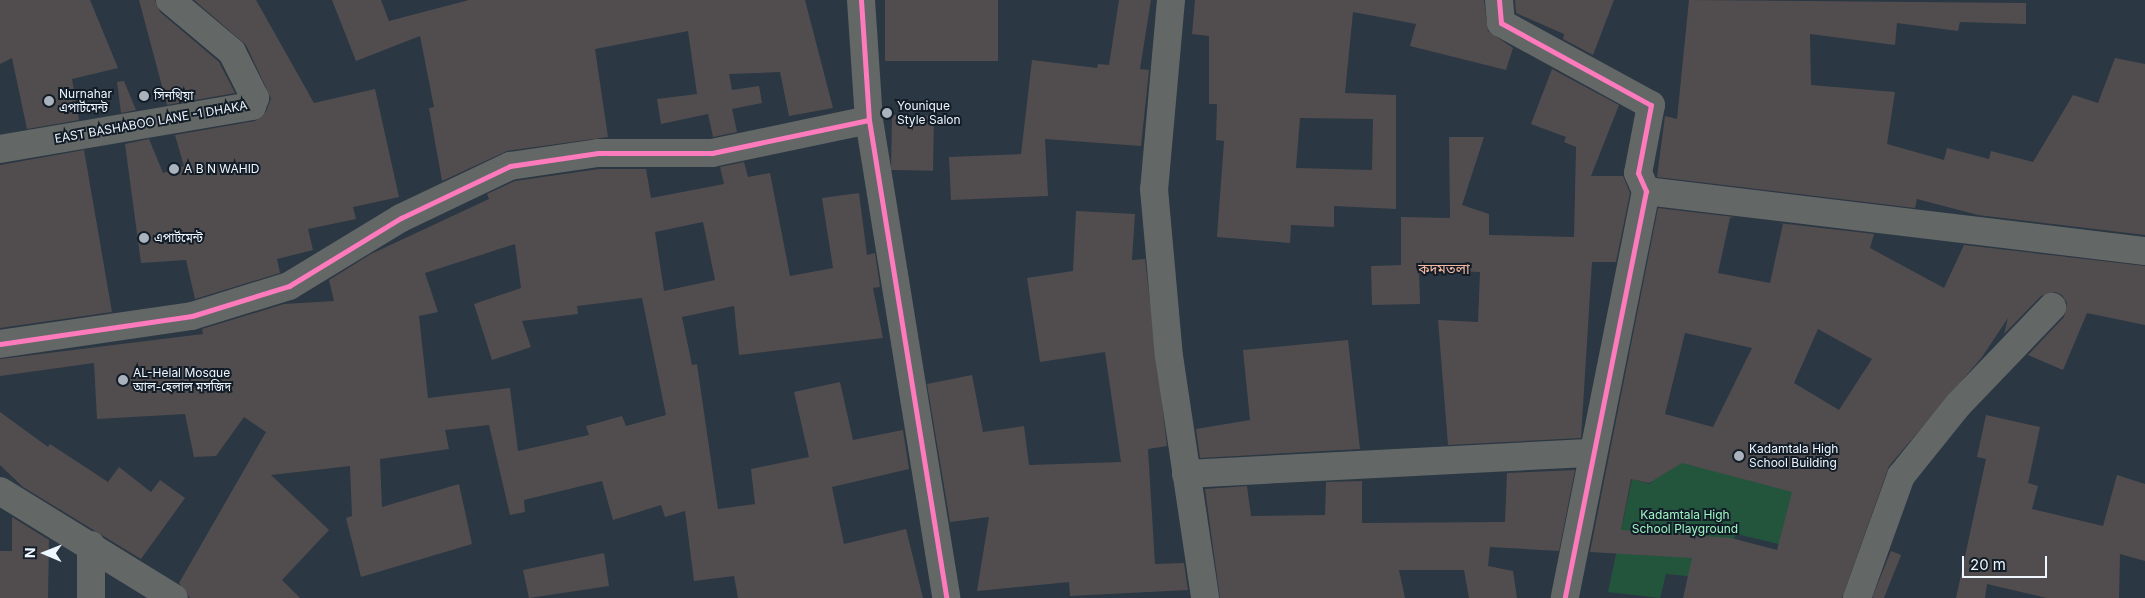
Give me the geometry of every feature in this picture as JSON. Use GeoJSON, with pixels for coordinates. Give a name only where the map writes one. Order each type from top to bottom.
{"type":"FeatureCollection","features":[{"type":"Feature","properties":{"kind":"street","name":"EAST BASHABOO LANE -1 DHAKA"},"geometry":{"type":"LineString","coordinates":[[0,149],[252,106],[255,98],[232,52],[170,0]]}},
{"type":"Feature","properties":{"kind":"street"},"geometry":{"type":"LineString","coordinates":[[861,0],[868,120],[946,598]]}},
{"type":"Feature","properties":{"kind":"street"},"geometry":{"type":"LineString","coordinates":[[1171,0],[1154,189],[1169,356],[1205,598]]}},
{"type":"Feature","properties":{"kind":"street"},"geometry":{"type":"LineString","coordinates":[[1498,0],[1501,23],[1651,105],[1638,173],[1646,191],[1564,598]]}},
{"type":"Feature","properties":{"kind":"street"},"geometry":{"type":"LineString","coordinates":[[0,344],[192,316],[289,286],[401,218],[510,166],[598,153],[712,153],[868,120]]}},
{"type":"Feature","properties":{"kind":"street"},"geometry":{"type":"LineString","coordinates":[[1646,191],[2145,251]]}},
{"type":"Feature","properties":{"kind":"street"},"geometry":{"type":"LineString","coordinates":[[1857,598],[1901,476],[1958,406],[2052,307]]}},
{"type":"Feature","properties":{"kind":"street"},"geometry":{"type":"LineString","coordinates":[[1186,474],[1592,453]]}},
{"type":"Feature","properties":{"kind":"street"},"geometry":{"type":"LineString","coordinates":[[0,491],[91,545],[174,598]]}},
{"type":"Feature","properties":{"kind":"street"},"geometry":{"type":"LineString","coordinates":[[90,598],[91,545]]}},
{"type":"Feature","properties":{"kind":"green space","name":"Kadamtala High School Playground"},"geometry":{"type":"Polygon","coordinates":[[[1672,460],[1806,495],[1779,544],[1736,534],[1720,579],[1666,574],[1660,598],[1608,592],[1632,479],[1650,484],[1655,476],[1668,472],[1672,460]]]}},
{"type":"Feature","properties":{"kind":"building"},"geometry":{"type":"Polygon","coordinates":[[[0,0],[90,0],[118,68],[72,79],[79,120],[27,129],[12,58],[0,64],[0,0]]]}},
{"type":"Feature","properties":{"kind":"building"},"geometry":{"type":"Polygon","coordinates":[[[139,0],[155,0],[160,12],[219,62],[235,93],[167,105],[139,0]]]}},
{"type":"Feature","properties":{"kind":"building"},"geometry":{"type":"Polygon","coordinates":[[[194,0],[256,0],[314,103],[375,89],[399,197],[353,207],[356,219],[308,229],[313,250],[277,259],[280,273],[195,299],[186,260],[141,263],[125,144],[149,139],[163,173],[184,166],[175,135],[255,121],[266,112],[271,98],[246,45],[194,0]]]}},
{"type":"Feature","properties":{"kind":"building"},"geometry":{"type":"Polygon","coordinates":[[[332,0],[381,0],[389,21],[469,0],[805,0],[833,108],[789,116],[780,72],[729,74],[732,90],[759,86],[762,103],[732,109],[737,132],[713,137],[708,114],[661,124],[657,99],[697,94],[688,31],[595,49],[608,137],[507,151],[442,181],[429,108],[434,107],[420,36],[356,61],[332,0]]]}},
{"type":"Feature","properties":{"kind":"building"},"geometry":{"type":"Polygon","coordinates":[[[885,0],[998,0],[998,61],[885,61],[885,0]]]}},
{"type":"Feature","properties":{"kind":"building"},"geometry":{"type":"Polygon","coordinates":[[[1119,0],[1151,0],[1140,69],[1149,70],[1141,146],[1045,139],[1048,196],[951,200],[949,157],[1021,154],[1032,60],[1097,68],[1098,64],[1109,65],[1119,0]]]}},
{"type":"Feature","properties":{"kind":"building"},"geometry":{"type":"Polygon","coordinates":[[[1195,0],[1484,0],[1488,31],[1513,48],[1506,70],[1410,46],[1416,24],[1353,12],[1345,93],[1396,95],[1396,209],[1334,206],[1334,227],[1291,225],[1290,243],[1217,237],[1224,141],[1216,140],[1217,104],[1209,104],[1209,36],[1192,34],[1195,0]],[[1300,118],[1296,168],[1372,170],[1373,119],[1300,118]]]}},
{"type":"Feature","properties":{"kind":"building"},"geometry":{"type":"Polygon","coordinates":[[[1515,0],[1614,0],[1593,55],[1563,39],[1564,34],[1516,13],[1515,0]]]}},
{"type":"Feature","properties":{"kind":"building"},"geometry":{"type":"Polygon","coordinates":[[[1689,0],[2026,3],[2026,24],[1960,22],[1958,31],[1897,23],[1895,45],[1810,34],[1811,85],[1895,92],[1887,144],[1944,160],[1947,148],[1989,159],[1991,151],[2033,162],[2073,95],[2098,103],[2115,58],[2145,64],[2145,235],[1978,215],[1917,199],[1915,208],[1657,177],[1665,116],[1677,119],[1689,0]]]}},
{"type":"Feature","properties":{"kind":"building"},"geometry":{"type":"Polygon","coordinates":[[[1552,69],[1619,105],[1591,176],[1623,176],[1630,193],[1616,262],[1592,262],[1581,438],[1448,445],[1438,320],[1478,322],[1480,272],[1419,270],[1420,304],[1372,305],[1371,266],[1401,265],[1401,217],[1450,218],[1449,137],[1484,137],[1462,205],[1489,214],[1489,235],[1574,237],[1576,147],[1564,142],[1566,137],[1531,124],[1552,69]]]}},
{"type":"Feature","properties":{"kind":"building"},"geometry":{"type":"Polygon","coordinates":[[[124,81],[136,110],[121,113],[117,82],[124,81]]]}},
{"type":"Feature","properties":{"kind":"building"},"geometry":{"type":"Polygon","coordinates":[[[892,115],[934,116],[933,171],[891,170],[892,115]]]}},
{"type":"Feature","properties":{"kind":"building"},"geometry":{"type":"Polygon","coordinates":[[[84,150],[112,312],[0,328],[0,165],[84,150]]]}},
{"type":"Feature","properties":{"kind":"building"},"geometry":{"type":"Polygon","coordinates":[[[744,162],[748,177],[770,173],[790,276],[833,268],[822,198],[859,193],[867,255],[875,253],[880,287],[873,288],[883,338],[739,355],[734,306],[682,317],[692,365],[697,364],[718,509],[755,504],[751,469],[809,457],[794,392],[840,382],[853,440],[903,430],[909,469],[832,487],[844,544],[906,529],[923,598],[738,598],[734,576],[694,581],[685,511],[665,517],[661,505],[613,520],[602,481],[524,500],[525,512],[510,515],[489,425],[445,430],[449,449],[380,459],[382,507],[459,484],[472,544],[361,577],[346,518],[352,516],[350,466],[271,475],[329,530],[282,580],[300,598],[190,598],[179,583],[266,432],[244,417],[216,456],[194,457],[185,414],[97,419],[94,363],[0,376],[0,359],[203,334],[202,329],[284,304],[334,301],[329,280],[371,254],[489,199],[487,194],[515,181],[599,169],[646,169],[651,198],[724,184],[720,167],[744,162]],[[703,222],[655,232],[664,291],[715,280],[703,222]],[[515,244],[425,273],[438,312],[419,316],[428,398],[510,388],[518,451],[589,435],[586,426],[622,416],[626,426],[666,415],[642,298],[577,306],[578,314],[522,321],[531,347],[492,360],[474,304],[521,288],[515,244]]]}},
{"type":"Feature","properties":{"kind":"building"},"geometry":{"type":"Polygon","coordinates":[[[1658,208],[1734,217],[1730,218],[1718,273],[1770,283],[1783,224],[1778,223],[1874,234],[1870,248],[1944,288],[1964,245],[2145,266],[2145,325],[2087,313],[2063,370],[2028,355],[2064,317],[2067,303],[2062,295],[2055,292],[2041,296],[2004,334],[2008,318],[1982,357],[1889,466],[1842,598],[1683,598],[1692,558],[1590,552],[1658,208]],[[1818,329],[1794,383],[1839,410],[1872,359],[1818,329]],[[1685,333],[1665,414],[1713,427],[1752,348],[1685,333]],[[1682,463],[1649,483],[1631,479],[1621,530],[1731,538],[1777,550],[1792,492],[1682,463]]]}},
{"type":"Feature","properties":{"kind":"building"},"geometry":{"type":"Polygon","coordinates":[[[1076,211],[1135,214],[1132,260],[1145,259],[1167,446],[1148,449],[1155,564],[1184,563],[1188,590],[1070,596],[1069,582],[977,591],[989,517],[950,522],[927,384],[972,375],[983,432],[1024,426],[1029,465],[1121,462],[1105,352],[1040,362],[1027,278],[1073,271],[1076,211]]]}},
{"type":"Feature","properties":{"kind":"building"},"geometry":{"type":"Polygon","coordinates":[[[1348,340],[1360,449],[1200,458],[1196,429],[1250,420],[1243,350],[1348,340]]]}},
{"type":"Feature","properties":{"kind":"building"},"geometry":{"type":"Polygon","coordinates":[[[0,412],[48,447],[50,444],[108,482],[119,467],[151,492],[160,480],[185,498],[141,559],[23,487],[0,465],[0,412]]]}},
{"type":"Feature","properties":{"kind":"building"},"geometry":{"type":"Polygon","coordinates":[[[1986,415],[2040,427],[2028,483],[2038,486],[2032,509],[2103,526],[2117,475],[2145,484],[2145,561],[2120,554],[2119,598],[2047,598],[1987,584],[1985,598],[1956,598],[1986,459],[1977,457],[1986,415]]]}},
{"type":"Feature","properties":{"kind":"building"},"geometry":{"type":"Polygon","coordinates":[[[1575,470],[1559,551],[1490,547],[1488,566],[1513,571],[1517,598],[1469,598],[1464,570],[1399,570],[1405,598],[1220,598],[1205,489],[1247,486],[1251,516],[1325,515],[1326,482],[1362,481],[1362,523],[1505,522],[1507,473],[1575,470]]]}},
{"type":"Feature","properties":{"kind":"building"},"geometry":{"type":"Polygon","coordinates":[[[12,517],[49,540],[48,598],[0,598],[0,551],[12,551],[12,517]]]}},
{"type":"Feature","properties":{"kind":"building"},"geometry":{"type":"Polygon","coordinates":[[[1891,551],[1901,555],[1884,598],[1872,597],[1891,551]]]}},
{"type":"Feature","properties":{"kind":"building"},"geometry":{"type":"Polygon","coordinates":[[[604,553],[609,586],[529,598],[523,570],[604,553]]]}},
{"type":"Feature","properties":{"kind":"cycle path"},"geometry":{"type":"LineString","coordinates":[[861,0],[869,120],[946,598]]}},
{"type":"Feature","properties":{"kind":"cycle path"},"geometry":{"type":"LineString","coordinates":[[1499,0],[1501,23],[1651,105],[1638,173],[1646,191],[1565,598]]}},
{"type":"Feature","properties":{"kind":"cycle path"},"geometry":{"type":"LineString","coordinates":[[0,344],[192,316],[289,286],[401,218],[510,166],[598,153],[712,153],[869,120]]}},
{"type":"Feature","properties":{"kind":"place","name":"সিনথিয়া"},"geometry":{"type":"Point","coordinates":[144,96]}},
{"type":"Feature","properties":{"kind":"place","name":"Nurnahar এপার্টমেন্ট"},"geometry":{"type":"Point","coordinates":[49,101]}},
{"type":"Feature","properties":{"kind":"place","name":"Younique Style Salon"},"geometry":{"type":"Point","coordinates":[887,113]}},
{"type":"Feature","properties":{"kind":"place","name":"A B N WAHID"},"geometry":{"type":"Point","coordinates":[174,169]}},
{"type":"Feature","properties":{"kind":"place","name":"এপার্টমেন্ট"},"geometry":{"type":"Point","coordinates":[144,238]}},
{"type":"Feature","properties":{"kind":"place","name":"AL-Helal Mosque আল-হেলাল মসজিদ"},"geometry":{"type":"Point","coordinates":[123,380]}},
{"type":"Feature","properties":{"kind":"place","name":"Kadamtala High School Building"},"geometry":{"type":"Point","coordinates":[1739,456]}},
{"type":"Feature","properties":{"kind":"district","name":"কদমতলা"},"geometry":{"type":"Point","coordinates":[1444,269]}}]}
